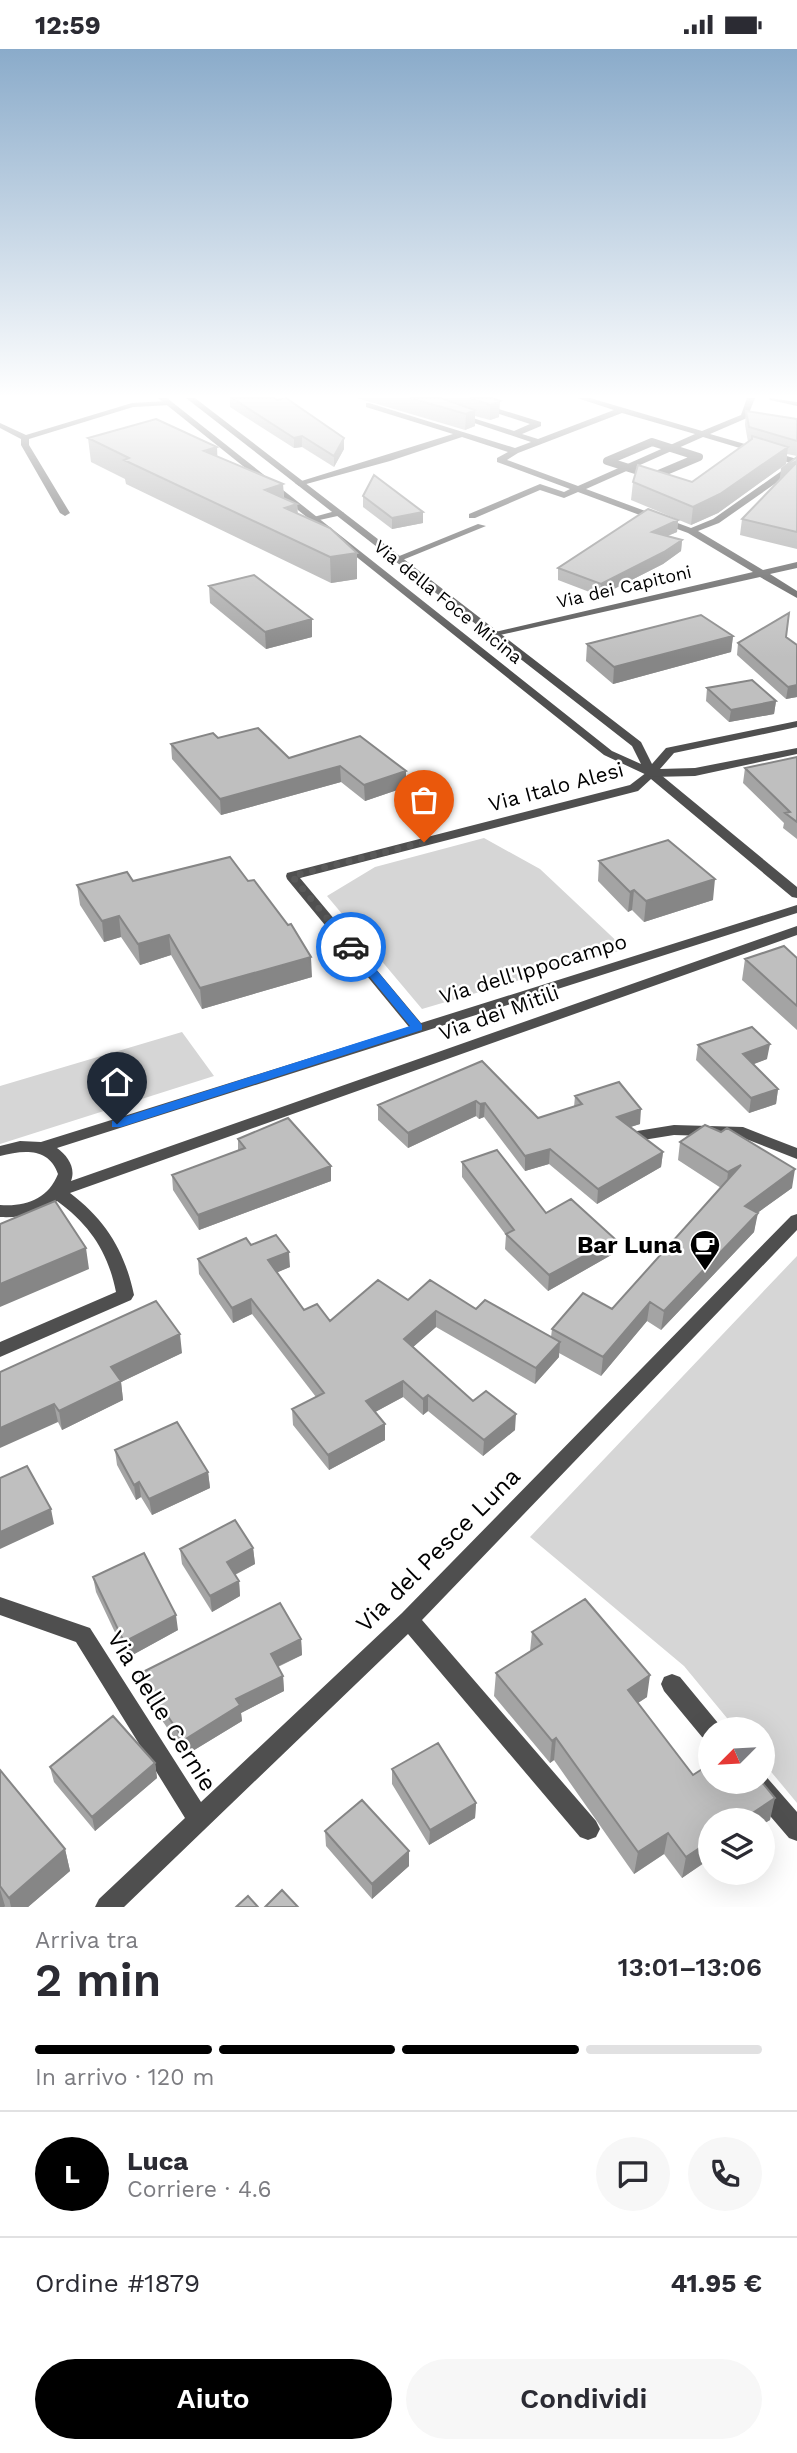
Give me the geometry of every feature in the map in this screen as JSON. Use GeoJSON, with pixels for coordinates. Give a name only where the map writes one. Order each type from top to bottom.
{"type":"FeatureCollection","features":[{"type":"Feature","properties":{"kind":"street"},"geometry":{"type":"LineString","coordinates":[[48,485],[65,513]]}},
{"type":"Feature","properties":{"kind":"street","name":"Via della Foce Micina"},"geometry":{"type":"LineString","coordinates":[[272,485],[608,753],[651,773],[797,894]]}},
{"type":"Feature","properties":{"kind":"street","name":"Via della Foce Micina"},"geometry":{"type":"LineString","coordinates":[[301,485],[637,744],[651,773]]}},
{"type":"Feature","properties":{"kind":"street"},"geometry":{"type":"LineString","coordinates":[[567,485],[691,531],[797,595]]}},
{"type":"Feature","properties":{"kind":"street"},"geometry":{"type":"LineString","coordinates":[[472,516],[540,487],[564,495],[589,485]]}},
{"type":"Feature","properties":{"kind":"street"},"geometry":{"type":"LineString","coordinates":[[691,531],[716,521],[767,485]]}},
{"type":"Feature","properties":{"kind":"street"},"geometry":{"type":"LineString","coordinates":[[315,518],[339,513]]}},
{"type":"Feature","properties":{"kind":"street"},"geometry":{"type":"LineString","coordinates":[[397,559],[481,526]]}},
{"type":"Feature","properties":{"kind":"street","name":"Via dei Capitoni"},"geometry":{"type":"LineString","coordinates":[[495,635],[797,565]]}},
{"type":"Feature","properties":{"kind":"street"},"geometry":{"type":"LineString","coordinates":[[651,773],[670,750],[797,724]]}},
{"type":"Feature","properties":{"kind":"street"},"geometry":{"type":"LineString","coordinates":[[651,773],[695,772],[797,751]]}},
{"type":"Feature","properties":{"kind":"street","name":"Via Italo Alesi"},"geometry":{"type":"LineString","coordinates":[[418,1028],[292,876],[634,788],[651,773]]}},
{"type":"Feature","properties":{"kind":"street","name":"Via dell'Ippocampo"},"geometry":{"type":"LineString","coordinates":[[0,1151],[15,1146],[41,1148],[797,909]]}},
{"type":"Feature","properties":{"kind":"street","name":"Via dei Mitili"},"geometry":{"type":"LineString","coordinates":[[0,1211],[34,1208],[58,1192],[797,930]]}},
{"type":"Feature","properties":{"kind":"street"},"geometry":{"type":"LineString","coordinates":[[643,1135],[674,1130],[743,1132],[797,1154]]}},
{"type":"Feature","properties":{"kind":"street"},"geometry":{"type":"LineString","coordinates":[[0,1350],[125,1295],[120,1263],[100,1231],[81,1209],[58,1192],[66,1174],[65,1166],[60,1158],[41,1148]]}},
{"type":"Feature","properties":{"kind":"street","name":"Via del Pesce Luna"},"geometry":{"type":"LineString","coordinates":[[107,1907],[409,1620],[797,1220]]}},
{"type":"Feature","properties":{"kind":"street","name":"Via delle Cernie"},"geometry":{"type":"LineString","coordinates":[[0,1606],[83,1635],[198,1818]]}},
{"type":"Feature","properties":{"kind":"street"},"geometry":{"type":"LineString","coordinates":[[409,1620],[588,1829]]}},
{"type":"Feature","properties":{"kind":"street"},"geometry":{"type":"LineString","coordinates":[[671,1684],[699,1717]]}},
{"type":"Feature","properties":{"kind":"street"},"geometry":{"type":"LineString","coordinates":[[766,1794],[797,1830]]}},
{"type":"Feature","properties":{"kind":"shaded area"},"geometry":{"type":"Polygon","coordinates":[[[484,838],[540,869],[625,949],[422,1009],[327,896],[375,867],[484,838]]]}},
{"type":"Feature","properties":{"kind":"shaded area"},"geometry":{"type":"Polygon","coordinates":[[[182,1032],[214,1076],[0,1144],[0,1086],[182,1032]]]}},
{"type":"Feature","properties":{"kind":"shaded area"},"geometry":{"type":"Polygon","coordinates":[[[797,1256],[797,1803],[775,1776],[775,1717],[726,1717],[684,1666],[530,1537],[797,1256]]]}},
{"type":"Feature","properties":{"kind":"building"},"geometry":{"type":"Polygon","coordinates":[[[176,485],[281,485],[265,490],[297,504],[285,508],[330,528],[357,553],[330,557],[176,485]]]}},
{"type":"Feature","properties":{"kind":"building"},"geometry":{"type":"Polygon","coordinates":[[[369,485],[387,485],[423,512],[392,518],[363,496],[369,485]]]}},
{"type":"Feature","properties":{"kind":"building"},"geometry":{"type":"Polygon","coordinates":[[[639,485],[733,485],[693,507],[639,485]]]}},
{"type":"Feature","properties":{"kind":"building"},"geometry":{"type":"Polygon","coordinates":[[[775,485],[797,485],[797,532],[742,519],[775,485]]]}},
{"type":"Feature","properties":{"kind":"building"},"geometry":{"type":"Polygon","coordinates":[[[648,509],[678,520],[652,532],[682,540],[601,584],[558,568],[648,509]]]}},
{"type":"Feature","properties":{"kind":"building"},"geometry":{"type":"Polygon","coordinates":[[[254,575],[312,619],[265,632],[209,586],[254,575]]]}},
{"type":"Feature","properties":{"kind":"building"},"geometry":{"type":"Polygon","coordinates":[[[789,613],[786,637],[797,645],[797,685],[788,687],[738,643],[789,613]]]}},
{"type":"Feature","properties":{"kind":"building"},"geometry":{"type":"Polygon","coordinates":[[[701,615],[733,636],[614,667],[587,644],[701,615]]]}},
{"type":"Feature","properties":{"kind":"building"},"geometry":{"type":"Polygon","coordinates":[[[752,680],[776,701],[731,710],[707,688],[752,680]]]}},
{"type":"Feature","properties":{"kind":"building"},"geometry":{"type":"Polygon","coordinates":[[[258,728],[289,758],[360,736],[406,771],[364,785],[340,766],[220,799],[171,744],[213,733],[218,738],[258,728]]]}},
{"type":"Feature","properties":{"kind":"building"},"geometry":{"type":"Polygon","coordinates":[[[797,757],[797,822],[785,813],[790,812],[745,768],[797,757]]]}},
{"type":"Feature","properties":{"kind":"building"},"geometry":{"type":"Polygon","coordinates":[[[668,840],[715,879],[646,901],[634,890],[630,892],[599,861],[668,840]]]}},
{"type":"Feature","properties":{"kind":"building"},"geometry":{"type":"Polygon","coordinates":[[[230,857],[248,881],[254,880],[288,925],[291,924],[311,957],[200,988],[169,935],[138,944],[119,916],[102,921],[77,885],[127,872],[133,881],[230,857]]]}},
{"type":"Feature","properties":{"kind":"building"},"geometry":{"type":"Polygon","coordinates":[[[784,946],[797,958],[797,1006],[745,959],[784,946]]]}},
{"type":"Feature","properties":{"kind":"building"},"geometry":{"type":"Polygon","coordinates":[[[752,1027],[770,1044],[743,1054],[778,1089],[751,1098],[698,1045],[752,1027]]]}},
{"type":"Feature","properties":{"kind":"building"},"geometry":{"type":"Polygon","coordinates":[[[482,1061],[538,1118],[582,1104],[575,1096],[619,1082],[641,1109],[617,1117],[663,1152],[598,1189],[550,1149],[525,1156],[485,1103],[476,1101],[408,1133],[378,1105],[482,1061]]]}},
{"type":"Feature","properties":{"kind":"building"},"geometry":{"type":"Polygon","coordinates":[[[288,1118],[331,1166],[198,1215],[172,1175],[245,1148],[238,1139],[288,1118]]]}},
{"type":"Feature","properties":{"kind":"building"},"geometry":{"type":"Polygon","coordinates":[[[705,1125],[721,1132],[727,1128],[795,1169],[745,1206],[758,1213],[664,1311],[650,1302],[603,1357],[552,1329],[583,1293],[612,1309],[741,1165],[728,1172],[680,1142],[705,1125]]]}},
{"type":"Feature","properties":{"kind":"building"},"geometry":{"type":"Polygon","coordinates":[[[497,1150],[546,1213],[571,1199],[615,1239],[549,1275],[506,1234],[514,1230],[462,1162],[497,1150]]]}},
{"type":"Feature","properties":{"kind":"building"},"geometry":{"type":"Polygon","coordinates":[[[55,1201],[86,1248],[0,1284],[0,1224],[55,1201]]]}},
{"type":"Feature","properties":{"kind":"building"},"geometry":{"type":"Polygon","coordinates":[[[276,1235],[289,1252],[268,1260],[304,1310],[317,1304],[330,1321],[378,1280],[408,1300],[430,1280],[476,1309],[485,1300],[560,1342],[536,1368],[436,1311],[404,1339],[473,1401],[486,1391],[516,1414],[484,1440],[428,1395],[423,1399],[403,1381],[366,1401],[385,1424],[328,1455],[292,1409],[324,1393],[251,1299],[232,1308],[198,1259],[246,1238],[251,1245],[276,1235]]]}},
{"type":"Feature","properties":{"kind":"building"},"geometry":{"type":"Polygon","coordinates":[[[156,1301],[180,1334],[111,1367],[121,1381],[59,1411],[54,1404],[0,1428],[0,1372],[156,1301]]]}},
{"type":"Feature","properties":{"kind":"building"},"geometry":{"type":"Polygon","coordinates":[[[177,1422],[208,1472],[149,1499],[139,1482],[134,1485],[115,1450],[177,1422]]]}},
{"type":"Feature","properties":{"kind":"building"},"geometry":{"type":"Polygon","coordinates":[[[27,1466],[51,1509],[0,1532],[0,1478],[27,1466]]]}},
{"type":"Feature","properties":{"kind":"building"},"geometry":{"type":"Polygon","coordinates":[[[235,1520],[253,1548],[227,1562],[239,1581],[210,1596],[180,1549],[235,1520]]]}},
{"type":"Feature","properties":{"kind":"building"},"geometry":{"type":"Polygon","coordinates":[[[144,1553],[176,1615],[124,1642],[93,1577],[144,1553]]]}},
{"type":"Feature","properties":{"kind":"building"},"geometry":{"type":"Polygon","coordinates":[[[585,1599],[650,1675],[628,1690],[693,1775],[698,1772],[698,1794],[772,1794],[775,1798],[760,1808],[698,1808],[698,1849],[686,1857],[668,1833],[638,1852],[556,1738],[552,1741],[496,1673],[542,1644],[532,1632],[585,1599]]]}},
{"type":"Feature","properties":{"kind":"building"},"geometry":{"type":"Polygon","coordinates":[[[280,1603],[301,1639],[271,1654],[283,1676],[236,1699],[240,1705],[184,1740],[139,1674],[280,1603]]]}},
{"type":"Feature","properties":{"kind":"building"},"geometry":{"type":"Polygon","coordinates":[[[113,1716],[155,1763],[92,1817],[50,1767],[113,1716]]]}},
{"type":"Feature","properties":{"kind":"building"},"geometry":{"type":"Polygon","coordinates":[[[438,1743],[476,1803],[430,1830],[392,1769],[438,1743]]]}},
{"type":"Feature","properties":{"kind":"building"},"geometry":{"type":"Polygon","coordinates":[[[0,1770],[65,1849],[9,1898],[0,1886],[0,1770]]]}},
{"type":"Feature","properties":{"kind":"building"},"geometry":{"type":"Polygon","coordinates":[[[362,1800],[409,1851],[372,1884],[325,1831],[362,1800]]]}},
{"type":"Feature","properties":{"kind":"building"},"geometry":{"type":"Polygon","coordinates":[[[282,1890],[298,1907],[265,1907],[282,1890]]]}},
{"type":"Feature","properties":{"kind":"building"},"geometry":{"type":"Polygon","coordinates":[[[248,1896],[258,1907],[236,1907],[248,1896]]]}},
{"type":"Feature","properties":{"kind":"way so far"},"geometry":{"type":"LineString","coordinates":[[351,947],[292,876],[424,842]]}},
{"type":"Feature","properties":{"kind":"place","name":"Bar Luna"},"geometry":{"type":"Point","coordinates":[705,1272]}},
{"type":"Feature","properties":{"kind":"route"},"geometry":{"type":"LineString","coordinates":[[117,1124],[418,1028],[351,947]]}}]}
